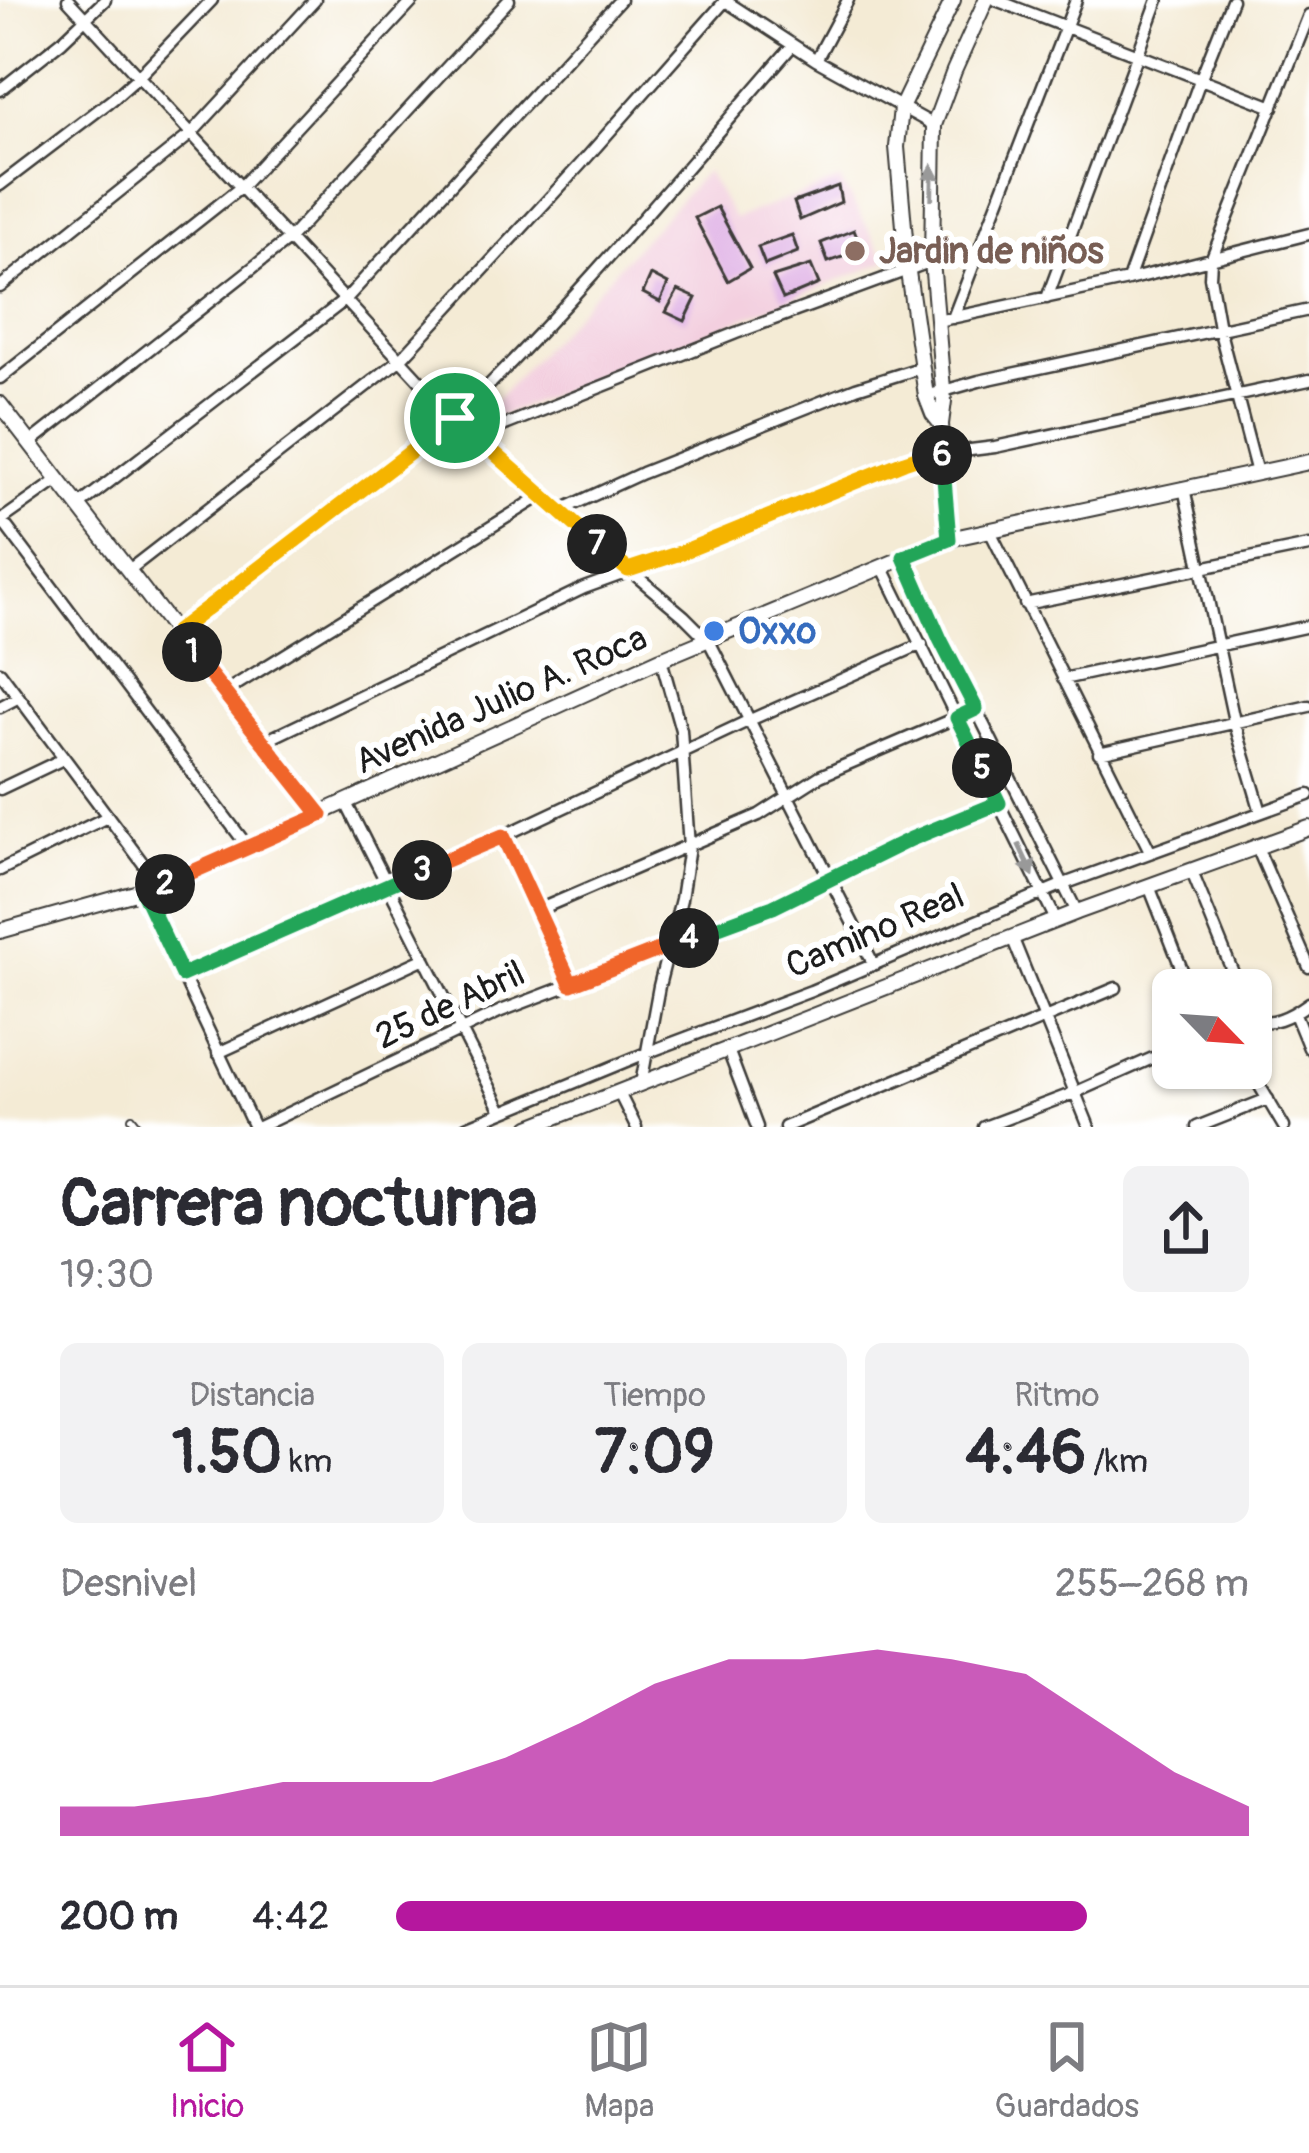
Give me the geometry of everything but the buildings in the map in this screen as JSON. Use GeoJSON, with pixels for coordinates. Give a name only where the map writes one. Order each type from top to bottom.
{"type":"FeatureCollection","features":[{"type":"Feature","properties":{"kind":"street"},"geometry":{"type":"LineString","coordinates":[[68,0],[455,418],[709,641],[873,963]]}},
{"type":"Feature","properties":{"kind":"street"},"geometry":{"type":"LineString","coordinates":[[0,90],[105,0]]}},
{"type":"Feature","properties":{"kind":"street"},"geometry":{"type":"LineString","coordinates":[[0,185],[138,77],[212,0]]}},
{"type":"Feature","properties":{"kind":"street"},"geometry":{"type":"LineString","coordinates":[[0,287],[191,134],[315,0]]}},
{"type":"Feature","properties":{"kind":"street"},"geometry":{"type":"LineString","coordinates":[[0,378],[240,188],[414,0]]}},
{"type":"Feature","properties":{"kind":"street"},"geometry":{"type":"LineString","coordinates":[[30,442],[288,240],[509,0]]}},
{"type":"Feature","properties":{"kind":"street"},"geometry":{"type":"LineString","coordinates":[[78,506],[345,300],[620,0]]}},
{"type":"Feature","properties":{"kind":"street"},"geometry":{"type":"LineString","coordinates":[[129,570],[401,359],[725,0],[792,46],[934,125]]}},
{"type":"Feature","properties":{"kind":"street"},"geometry":{"type":"LineString","coordinates":[[742,13],[750,0]]}},
{"type":"Feature","properties":{"kind":"street"},"geometry":{"type":"LineString","coordinates":[[816,60],[848,0]]}},
{"type":"Feature","properties":{"kind":"street"},"geometry":{"type":"LineString","coordinates":[[941,424],[926,396],[897,147],[901,108],[953,0]]}},
{"type":"Feature","properties":{"kind":"street"},"geometry":{"type":"LineString","coordinates":[[949,539],[941,424],[945,320],[932,261],[934,125],[986,0]]}},
{"type":"Feature","properties":{"kind":"street"},"geometry":{"type":"LineString","coordinates":[[996,0],[1273,106]]}},
{"type":"Feature","properties":{"kind":"street"},"geometry":{"type":"LineString","coordinates":[[945,320],[1076,0]]}},
{"type":"Feature","properties":{"kind":"street"},"geometry":{"type":"LineString","coordinates":[[1047,298],[1158,0]]}},
{"type":"Feature","properties":{"kind":"street"},"geometry":{"type":"LineString","coordinates":[[1128,280],[1232,0]]}},
{"type":"Feature","properties":{"kind":"street"},"geometry":{"type":"LineString","coordinates":[[1256,473],[1219,328],[1211,260],[1309,15]]}},
{"type":"Feature","properties":{"kind":"street"},"geometry":{"type":"LineString","coordinates":[[176,632],[455,418],[792,46]]}},
{"type":"Feature","properties":{"kind":"street"},"geometry":{"type":"LineString","coordinates":[[945,320],[1211,260],[1308,232]]}},
{"type":"Feature","properties":{"kind":"street"},"geometry":{"type":"LineString","coordinates":[[475,437],[932,261]]}},
{"type":"Feature","properties":{"kind":"street"},"geometry":{"type":"LineString","coordinates":[[926,396],[1309,310]]}},
{"type":"Feature","properties":{"kind":"street"},"geometry":{"type":"LineString","coordinates":[[559,512],[642,473],[856,388],[923,367]]}},
{"type":"Feature","properties":{"kind":"street"},"geometry":{"type":"LineString","coordinates":[[263,742],[584,588],[904,462],[1309,380]]}},
{"type":"Feature","properties":{"kind":"street"},"geometry":{"type":"LineString","coordinates":[[0,404],[321,815]]}},
{"type":"Feature","properties":{"kind":"street","name":"Avenida Julio A. Roca"},"geometry":{"type":"LineString","coordinates":[[0,932],[160,886],[661,659],[949,539],[1309,462]]}},
{"type":"Feature","properties":{"kind":"street"},"geometry":{"type":"LineString","coordinates":[[58,480],[0,520],[248,847]]}},
{"type":"Feature","properties":{"kind":"street"},"geometry":{"type":"LineString","coordinates":[[1184,488],[1234,721],[1261,812]]}},
{"type":"Feature","properties":{"kind":"street"},"geometry":{"type":"LineString","coordinates":[[223,694],[542,496]]}},
{"type":"Feature","properties":{"kind":"street"},"geometry":{"type":"LineString","coordinates":[[989,529],[1150,851]]}},
{"type":"Feature","properties":{"kind":"street"},"geometry":{"type":"LineString","coordinates":[[1025,604],[1309,546]]}},
{"type":"Feature","properties":{"kind":"street"},"geometry":{"type":"LineString","coordinates":[[904,557],[1077,912]]}},
{"type":"Feature","properties":{"kind":"street"},"geometry":{"type":"LineString","coordinates":[[882,566],[1056,920]]}},
{"type":"Feature","properties":{"kind":"street"},"geometry":{"type":"LineString","coordinates":[[1063,679],[1309,626]]}},
{"type":"Feature","properties":{"kind":"street"},"geometry":{"type":"LineString","coordinates":[[182,975],[503,836],[922,644]]}},
{"type":"Feature","properties":{"kind":"street"},"geometry":{"type":"LineString","coordinates":[[641,1084],[689,847],[676,710],[661,659]]}},
{"type":"Feature","properties":{"kind":"street"},"geometry":{"type":"LineString","coordinates":[[0,672],[160,886]]}},
{"type":"Feature","properties":{"kind":"street"},"geometry":{"type":"LineString","coordinates":[[0,707],[19,697]]}},
{"type":"Feature","properties":{"kind":"street"},"geometry":{"type":"LineString","coordinates":[[1099,753],[1309,706]]}},
{"type":"Feature","properties":{"kind":"street"},"geometry":{"type":"LineString","coordinates":[[538,910],[774,808],[820,776],[976,709]]}},
{"type":"Feature","properties":{"kind":"street"},"geometry":{"type":"LineString","coordinates":[[0,790],[63,759]]}},
{"type":"Feature","properties":{"kind":"street","name":"Camino Real"},"geometry":{"type":"LineString","coordinates":[[466,1127],[1041,893],[1309,795]]}},
{"type":"Feature","properties":{"kind":"street"},"geometry":{"type":"LineString","coordinates":[[346,803],[502,1111]]}},
{"type":"Feature","properties":{"kind":"street","name":"25 de Abril"},"geometry":{"type":"LineString","coordinates":[[257,1127],[501,1011],[773,907],[911,839],[999,803]]}},
{"type":"Feature","properties":{"kind":"street"},"geometry":{"type":"LineString","coordinates":[[0,870],[107,817]]}},
{"type":"Feature","properties":{"kind":"street","name":"Camino Real"},"geometry":{"type":"LineString","coordinates":[[535,1126],[1056,920],[1309,828]]}},
{"type":"Feature","properties":{"kind":"street"},"geometry":{"type":"LineString","coordinates":[[503,836],[571,984]]}},
{"type":"Feature","properties":{"kind":"street"},"geometry":{"type":"LineString","coordinates":[[1256,845],[1309,967]]}},
{"type":"Feature","properties":{"kind":"street"},"geometry":{"type":"LineString","coordinates":[[1192,872],[1231,969]]}},
{"type":"Feature","properties":{"kind":"street"},"geometry":{"type":"LineString","coordinates":[[1148,886],[1182,969]]}},
{"type":"Feature","properties":{"kind":"street"},"geometry":{"type":"LineString","coordinates":[[143,892],[257,1127]]}},
{"type":"Feature","properties":{"kind":"street"},"geometry":{"type":"LineString","coordinates":[[1012,937],[1089,1127]]}},
{"type":"Feature","properties":{"kind":"street"},"geometry":{"type":"LineString","coordinates":[[218,1053],[425,958]]}},
{"type":"Feature","properties":{"kind":"street"},"geometry":{"type":"LineString","coordinates":[[785,1127],[1117,988]]}},
{"type":"Feature","properties":{"kind":"street"},"geometry":{"type":"LineString","coordinates":[[1272,1016],[1295,1014],[1309,1003]]}},
{"type":"Feature","properties":{"kind":"street"},"geometry":{"type":"LineString","coordinates":[[1295,1014],[1309,1048]]}},
{"type":"Feature","properties":{"kind":"street"},"geometry":{"type":"LineString","coordinates":[[728,1050],[757,1127]]}},
{"type":"Feature","properties":{"kind":"street"},"geometry":{"type":"LineString","coordinates":[[984,1127],[1152,1058]]}},
{"type":"Feature","properties":{"kind":"street"},"geometry":{"type":"LineString","coordinates":[[1261,1089],[1284,1127]]}},
{"type":"Feature","properties":{"kind":"street"},"geometry":{"type":"LineString","coordinates":[[619,1093],[636,1127]]}},
{"type":"Feature","properties":{"kind":"street"},"geometry":{"type":"LineString","coordinates":[[1197,1127],[1268,1099]]}},
{"type":"Feature","properties":{"kind":"lane"},"geometry":{"type":"LineString","coordinates":[[132,1118],[140,1127]]}},
{"type":"Feature","properties":{"kind":"shaded area"},"geometry":{"type":"Polygon","coordinates":[[[706,171],[734,219],[840,180],[887,261],[495,418],[485,412],[706,171]]]}},
{"type":"Feature","properties":{"kind":"place","name":"Jardin de niños"},"geometry":{"type":"Point","coordinates":[855,251]}},
{"type":"Feature","properties":{"kind":"place","name":"Oxxo"},"geometry":{"type":"Point","coordinates":[714,631]}},
{"type":"Feature","properties":{"kind":"route"},"geometry":{"type":"LineString","coordinates":[[455,418],[628,570],[904,462],[942,454],[949,539],[904,557],[976,709],[957,718],[999,803],[911,839],[773,907],[571,984],[503,836],[182,975],[143,892],[321,815],[176,632],[455,418]]}}]}
